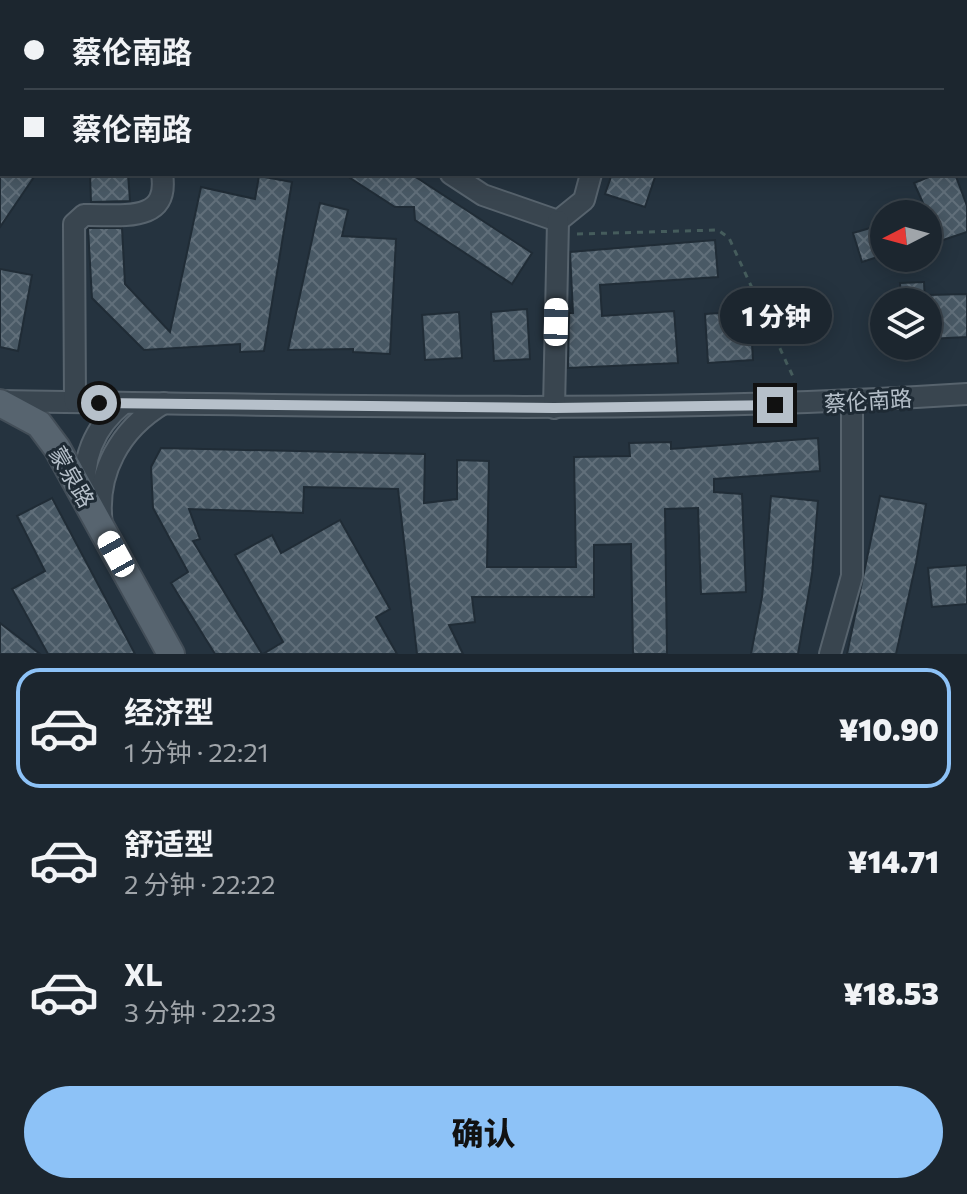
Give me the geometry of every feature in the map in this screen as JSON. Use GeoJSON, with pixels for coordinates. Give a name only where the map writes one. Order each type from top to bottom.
{"type":"FeatureCollection","features":[{"type":"Feature","properties":{"kind":"main road","name":"蒙泉路"},"geometry":{"type":"LineString","coordinates":[[0,402],[39,424],[57,448],[171,654]]}},
{"type":"Feature","properties":{"kind":"street"},"geometry":{"type":"LineString","coordinates":[[75,402],[74,224],[84,215],[148,213],[159,203],[164,188],[162,176]]}},
{"type":"Feature","properties":{"kind":"street"},"geometry":{"type":"LineString","coordinates":[[454,176],[483,195],[558,228]]}},
{"type":"Feature","properties":{"kind":"street"},"geometry":{"type":"LineString","coordinates":[[554,408],[558,228],[584,200],[590,176]]}},
{"type":"Feature","properties":{"kind":"street","name":"蔡伦南路"},"geometry":{"type":"LineString","coordinates":[[0,402],[554,408],[807,405],[967,394]]}},
{"type":"Feature","properties":{"kind":"street"},"geometry":{"type":"LineString","coordinates":[[830,654],[852,576],[852,402]]}},
{"type":"Feature","properties":{"kind":"street"},"geometry":{"type":"LineString","coordinates":[[87,503],[84,475],[90,447],[104,422],[124,403]]}},
{"type":"Feature","properties":{"kind":"street"},"geometry":{"type":"LineString","coordinates":[[102,529],[100,500],[112,457],[128,431],[164,403]]}},
{"type":"Feature","properties":{"kind":"path"},"geometry":{"type":"LineString","coordinates":[[558,228],[718,230],[729,238],[807,405]]}},
{"type":"Feature","properties":{"kind":"building"},"geometry":{"type":"Polygon","coordinates":[[[0,176],[35,176],[0,227],[0,176]]]}},
{"type":"Feature","properties":{"kind":"building"},"geometry":{"type":"Polygon","coordinates":[[[90,176],[128,176],[130,201],[91,202],[90,176]]]}},
{"type":"Feature","properties":{"kind":"building"},"geometry":{"type":"Polygon","coordinates":[[[259,176],[292,182],[264,351],[240,352],[240,344],[144,350],[92,298],[88,228],[122,228],[125,284],[170,332],[201,187],[255,199],[259,176]]]}},
{"type":"Feature","properties":{"kind":"building"},"geometry":{"type":"Polygon","coordinates":[[[347,176],[414,176],[532,253],[512,284],[415,220],[414,207],[395,207],[347,176]]]}},
{"type":"Feature","properties":{"kind":"building"},"geometry":{"type":"Polygon","coordinates":[[[611,176],[655,176],[645,207],[605,194],[611,176]]]}},
{"type":"Feature","properties":{"kind":"building"},"geometry":{"type":"Polygon","coordinates":[[[931,176],[956,176],[967,206],[967,232],[942,240],[942,200],[922,200],[914,183],[931,176]]]}},
{"type":"Feature","properties":{"kind":"building"},"geometry":{"type":"Polygon","coordinates":[[[320,203],[348,210],[342,236],[396,239],[390,354],[353,352],[353,349],[288,350],[320,203]]]}},
{"type":"Feature","properties":{"kind":"building"},"geometry":{"type":"Polygon","coordinates":[[[870,228],[870,259],[862,262],[853,233],[870,228]]]}},
{"type":"Feature","properties":{"kind":"building"},"geometry":{"type":"Polygon","coordinates":[[[715,240],[718,277],[600,285],[602,316],[674,311],[678,363],[568,368],[569,313],[573,313],[570,252],[715,240]]]}},
{"type":"Feature","properties":{"kind":"building"},"geometry":{"type":"Polygon","coordinates":[[[0,269],[32,275],[18,351],[0,347],[0,269]]]}},
{"type":"Feature","properties":{"kind":"building"},"geometry":{"type":"Polygon","coordinates":[[[924,282],[924,288],[900,288],[900,283],[924,282]]]}},
{"type":"Feature","properties":{"kind":"building"},"geometry":{"type":"Polygon","coordinates":[[[967,294],[967,337],[942,338],[942,295],[967,294]]]}},
{"type":"Feature","properties":{"kind":"building"},"geometry":{"type":"Polygon","coordinates":[[[527,309],[530,359],[494,361],[491,312],[527,309]]]}},
{"type":"Feature","properties":{"kind":"building"},"geometry":{"type":"Polygon","coordinates":[[[750,311],[753,360],[708,363],[705,314],[750,311]]]}},
{"type":"Feature","properties":{"kind":"building"},"geometry":{"type":"Polygon","coordinates":[[[459,312],[462,358],[425,360],[422,315],[459,312]]]}},
{"type":"Feature","properties":{"kind":"building"},"geometry":{"type":"Polygon","coordinates":[[[818,438],[820,471],[714,479],[714,492],[742,494],[746,592],[701,594],[698,508],[665,509],[667,654],[633,654],[631,544],[594,545],[594,597],[472,597],[475,622],[449,625],[463,654],[417,654],[398,489],[304,487],[303,513],[189,509],[200,539],[193,541],[262,654],[215,654],[171,583],[188,572],[153,508],[151,467],[161,448],[425,454],[424,503],[457,499],[457,460],[489,461],[487,567],[576,567],[574,457],[630,456],[629,443],[671,442],[671,449],[818,438]]]}},
{"type":"Feature","properties":{"kind":"building"},"geometry":{"type":"Polygon","coordinates":[[[771,496],[818,501],[812,574],[798,654],[751,654],[762,597],[771,496]]]}},
{"type":"Feature","properties":{"kind":"building"},"geometry":{"type":"Polygon","coordinates":[[[880,496],[926,504],[916,563],[896,654],[847,654],[880,496]]]}},
{"type":"Feature","properties":{"kind":"building"},"geometry":{"type":"Polygon","coordinates":[[[52,498],[135,654],[48,654],[12,589],[45,571],[17,516],[52,498]]]}},
{"type":"Feature","properties":{"kind":"building"},"geometry":{"type":"Polygon","coordinates":[[[340,520],[390,609],[376,617],[397,654],[263,654],[283,642],[235,555],[272,535],[281,553],[340,520]]]}},
{"type":"Feature","properties":{"kind":"building"},"geometry":{"type":"Polygon","coordinates":[[[967,565],[967,604],[932,607],[928,568],[967,565]]]}},
{"type":"Feature","properties":{"kind":"building"},"geometry":{"type":"Polygon","coordinates":[[[0,623],[40,654],[0,654],[0,623]]]}},
{"type":"Feature","properties":{"kind":"route"},"geometry":{"type":"LineString","coordinates":[[99,403],[554,408],[775,405]]}}]}
